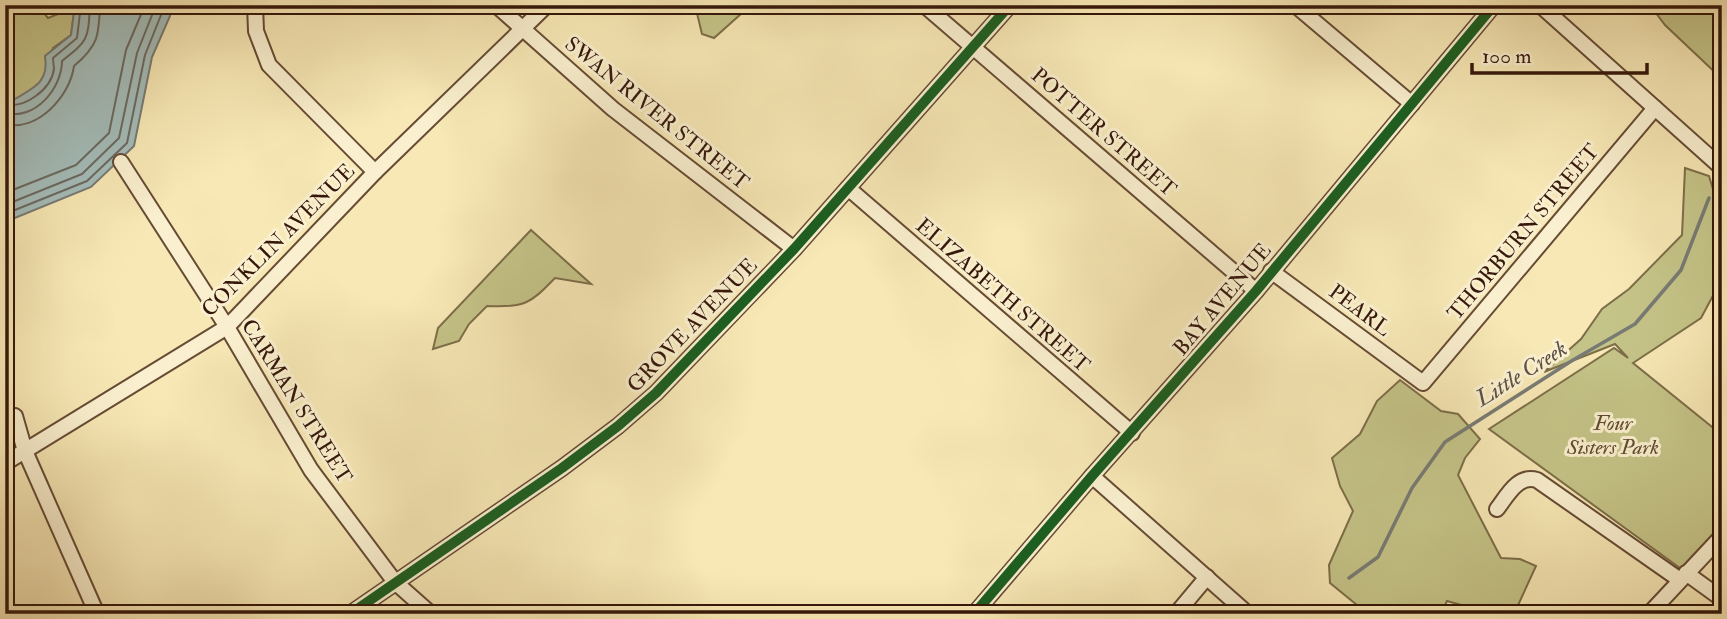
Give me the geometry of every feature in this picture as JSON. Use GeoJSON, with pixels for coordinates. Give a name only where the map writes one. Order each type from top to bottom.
{"type":"FeatureCollection","features":[{"type":"Feature","properties":{"kind":"street"},"geometry":{"type":"LineString","coordinates":[[255,5],[256,31],[269,65],[375,173]]}},
{"type":"Feature","properties":{"kind":"street","name":"SWAN RIVER STREET"},"geometry":{"type":"LineString","coordinates":[[496,5],[613,109],[794,249]]}},
{"type":"Feature","properties":{"kind":"street","name":"CONKLIN AVENUE"},"geometry":{"type":"LineString","coordinates":[[5,463],[227,327],[375,173],[547,5]]}},
{"type":"Feature","properties":{"kind":"street","name":"POTTER STREET"},"geometry":{"type":"LineString","coordinates":[[924,5],[1256,291]]}},
{"type":"Feature","properties":{"kind":"street","name":"GROVE AVENUE"},"geometry":{"type":"LineString","coordinates":[[350,614],[562,468],[618,426],[660,389],[794,249],[1010,5]]}},
{"type":"Feature","properties":{"kind":"street"},"geometry":{"type":"LineString","coordinates":[[1295,5],[1412,104]]}},
{"type":"Feature","properties":{"kind":"street","name":"BAY AVENUE"},"geometry":{"type":"LineString","coordinates":[[974,614],[1256,291],[1494,5]]}},
{"type":"Feature","properties":{"kind":"street"},"geometry":{"type":"LineString","coordinates":[[1540,5],[1722,168]]}},
{"type":"Feature","properties":{"kind":"street","name":"THORBURN STREET"},"geometry":{"type":"LineString","coordinates":[[1423,383],[1655,108]]}},
{"type":"Feature","properties":{"kind":"street","name":"CARMAN STREET"},"geometry":{"type":"LineString","coordinates":[[121,162],[227,327],[311,470],[395,582],[431,614]]}},
{"type":"Feature","properties":{"kind":"street","name":"ELIZABETH STREET"},"geometry":{"type":"LineString","coordinates":[[848,188],[1132,433]]}},
{"type":"Feature","properties":{"kind":"street","name":"PEARL"},"geometry":{"type":"LineString","coordinates":[[1271,271],[1423,383]]}},
{"type":"Feature","properties":{"kind":"street"},"geometry":{"type":"LineString","coordinates":[[15,416],[25,451],[97,614]]}},
{"type":"Feature","properties":{"kind":"street"},"geometry":{"type":"LineString","coordinates":[[1092,476],[1248,614]]}},
{"type":"Feature","properties":{"kind":"street"},"geometry":{"type":"LineString","coordinates":[[1497,509],[1522,480],[1537,480],[1683,577],[1722,599]]}},
{"type":"Feature","properties":{"kind":"street"},"geometry":{"type":"LineString","coordinates":[[1649,614],[1722,536]]}},
{"type":"Feature","properties":{"kind":"street"},"geometry":{"type":"LineString","coordinates":[[1176,614],[1207,577]]}},
{"type":"Feature","properties":{"kind":"green space"},"geometry":{"type":"Polygon","coordinates":[[[5,5],[37,5],[48,18],[58,14],[51,5],[75,5],[71,35],[53,48],[47,69],[38,86],[15,100],[5,97],[5,5]]]}},
{"type":"Feature","properties":{"kind":"green space"},"geometry":{"type":"Polygon","coordinates":[[[695,5],[751,5],[714,38],[702,34],[695,5]]]}},
{"type":"Feature","properties":{"kind":"green space"},"geometry":{"type":"Polygon","coordinates":[[[1650,5],[1722,5],[1722,79],[1665,25],[1650,5]]]}},
{"type":"Feature","properties":{"kind":"green space","name":"Four Sisters Park"},"geometry":{"type":"Polygon","coordinates":[[[1685,168],[1709,176],[1716,199],[1713,260],[1716,290],[1701,318],[1633,363],[1722,435],[1722,529],[1684,571],[1489,429],[1614,348],[1628,358],[1615,344],[1544,372],[1581,339],[1602,309],[1629,289],[1682,235],[1685,168]]]}},
{"type":"Feature","properties":{"kind":"green space"},"geometry":{"type":"Polygon","coordinates":[[[531,230],[591,284],[555,278],[539,294],[526,302],[510,306],[487,306],[469,324],[459,341],[433,349],[438,328],[531,230]]]}},
{"type":"Feature","properties":{"kind":"green space"},"geometry":{"type":"Polygon","coordinates":[[[1400,380],[1441,411],[1458,414],[1480,439],[1465,458],[1458,475],[1501,558],[1520,559],[1536,566],[1514,614],[1471,614],[1472,608],[1447,601],[1441,614],[1368,614],[1330,583],[1329,565],[1353,511],[1340,486],[1332,458],[1360,434],[1377,401],[1400,380]]]}},
{"type":"Feature","properties":{"kind":"water"},"geometry":{"type":"Polygon","coordinates":[[[75,5],[172,5],[152,57],[134,146],[91,187],[5,222],[5,97],[15,99],[43,78],[45,56],[71,35],[75,5]]]}},
{"type":"Feature","properties":{"kind":"waterway","name":"Little Creek"},"geometry":{"type":"LineString","coordinates":[[1349,578],[1378,557],[1412,488],[1445,442],[1573,360],[1635,324],[1681,270],[1709,198]]}},
{"type":"Feature","properties":{"kind":"cycle path"},"geometry":{"type":"LineString","coordinates":[[350,614],[562,468],[656,393],[794,249],[1010,5]]}},
{"type":"Feature","properties":{"kind":"cycle path"},"geometry":{"type":"LineString","coordinates":[[974,614],[1256,291],[1494,5]]}}]}
